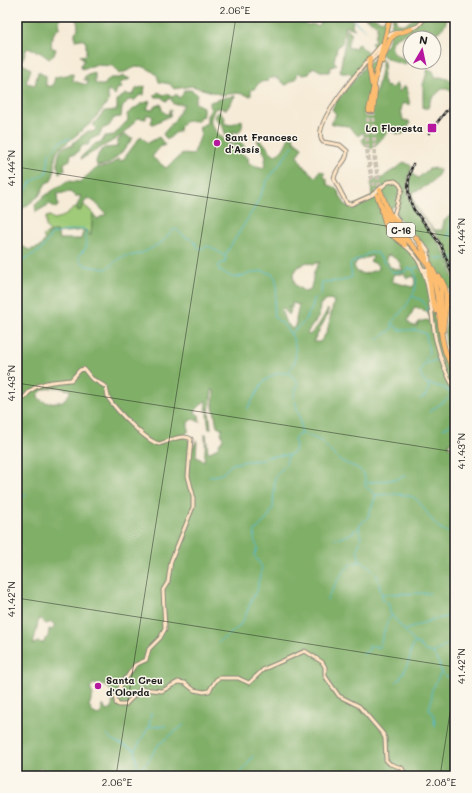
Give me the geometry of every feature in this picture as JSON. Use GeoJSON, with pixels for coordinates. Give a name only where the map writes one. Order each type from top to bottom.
{"type":"FeatureCollection","features":[{"type":"Feature","properties":{"kind":"highway"},"geometry":{"type":"LineString","coordinates":[[369,61],[372,93],[371,111],[381,61],[380,51],[391,17]]}},
{"type":"Feature","properties":{"kind":"highway"},"geometry":{"type":"LineString","coordinates":[[380,51],[394,35],[410,29]]}},
{"type":"Feature","properties":{"kind":"highway"},"geometry":{"type":"LineString","coordinates":[[372,93],[381,61]]}},
{"type":"Feature","properties":{"kind":"highway"},"geometry":{"type":"LineString","coordinates":[[377,195],[392,217],[410,233]]}},
{"type":"Feature","properties":{"kind":"highway"},"geometry":{"type":"LineString","coordinates":[[377,195],[388,232],[405,245]]}},
{"type":"Feature","properties":{"kind":"highway","name":"C-16"},"geometry":{"type":"LineString","coordinates":[[377,195],[391,222],[427,261],[444,284],[447,294],[443,330],[444,344],[448,356],[455,368]]}},
{"type":"Feature","properties":{"kind":"highway"},"geometry":{"type":"LineString","coordinates":[[389,223],[427,261]]}},
{"type":"Feature","properties":{"kind":"highway"},"geometry":{"type":"LineString","coordinates":[[415,237],[420,244],[427,261],[432,300],[439,316],[443,348],[455,371]]}},
{"type":"Feature","properties":{"kind":"highway"},"geometry":{"type":"LineString","coordinates":[[448,356],[455,365]]}},
{"type":"Feature","properties":{"kind":"main road"},"geometry":{"type":"LineString","coordinates":[[389,35],[418,26],[426,17]]}},
{"type":"Feature","properties":{"kind":"main road"},"geometry":{"type":"LineString","coordinates":[[380,51],[369,61],[333,105],[325,118],[320,133],[321,140],[325,143],[340,145],[347,152],[347,157],[336,170],[334,177],[336,184],[346,202],[352,204],[377,195],[388,182],[395,181],[399,184],[402,189],[395,216],[415,237]]}},
{"type":"Feature","properties":{"kind":"main road"},"geometry":{"type":"LineString","coordinates":[[391,214],[398,202]]}},
{"type":"Feature","properties":{"kind":"main road"},"geometry":{"type":"LineString","coordinates":[[389,223],[394,235],[414,253],[424,270],[427,270],[427,286]]}},
{"type":"Feature","properties":{"kind":"main road"},"geometry":{"type":"LineString","coordinates":[[422,265],[437,344],[455,389]]}},
{"type":"Feature","properties":{"kind":"main road"},"geometry":{"type":"LineString","coordinates":[[17,397],[24,398],[40,383],[61,379],[71,380],[80,370],[83,369],[91,378],[106,387],[109,398],[123,417],[138,428],[145,437],[159,444],[173,439],[188,437],[191,439],[188,476],[193,493],[193,506],[171,560],[168,582],[162,590],[165,629],[161,637],[149,649],[146,660],[134,666],[127,677],[121,682],[118,692],[114,697],[117,704],[121,706],[127,704],[141,689],[161,691],[176,682],[185,683],[192,689],[203,692],[208,692],[219,678],[238,678],[249,683],[263,670],[303,650],[307,651],[322,662],[325,667],[325,676],[331,683],[338,696],[359,706],[383,734],[385,738],[386,760],[390,764],[402,768],[406,776]]}},
{"type":"Feature","properties":{"kind":"green space"},"geometry":{"type":"Polygon","coordinates":[[[419,16],[446,17],[446,22],[441,30],[402,30],[402,35],[395,38],[391,45],[396,55],[402,58],[402,64],[390,60],[371,43],[375,41],[374,37],[377,31],[377,25],[364,17],[373,17],[382,21],[388,17],[380,50],[388,44],[393,17],[396,17],[396,23],[402,24],[407,23],[419,16]]]}},
{"type":"Feature","properties":{"kind":"green space"},"geometry":{"type":"Polygon","coordinates":[[[17,17],[62,17],[59,21],[60,27],[52,39],[52,48],[56,49],[54,55],[49,59],[41,53],[27,48],[21,63],[31,69],[26,83],[35,85],[38,72],[46,76],[46,86],[53,86],[55,77],[73,74],[73,81],[87,85],[88,80],[84,80],[85,76],[95,73],[95,83],[99,85],[104,85],[110,78],[119,78],[124,76],[130,79],[120,83],[122,88],[117,89],[115,95],[108,91],[109,101],[91,123],[57,151],[55,170],[51,181],[46,183],[39,196],[17,213],[17,17]]]}},
{"type":"Feature","properties":{"kind":"green space"},"geometry":{"type":"Polygon","coordinates":[[[71,17],[294,17],[308,25],[312,24],[318,26],[321,22],[319,17],[349,17],[353,21],[352,26],[355,29],[346,26],[342,43],[337,48],[334,61],[337,65],[331,67],[329,72],[322,72],[313,67],[309,74],[303,75],[298,72],[296,79],[286,85],[277,78],[270,78],[268,81],[260,82],[254,89],[251,90],[251,96],[238,93],[222,95],[192,86],[174,89],[170,84],[159,82],[157,75],[151,70],[142,67],[134,68],[119,74],[113,66],[95,65],[82,69],[81,65],[84,59],[80,56],[86,55],[86,42],[81,39],[75,40],[75,32],[78,29],[77,20],[71,17]]]}},
{"type":"Feature","properties":{"kind":"green space"},"geometry":{"type":"Polygon","coordinates":[[[347,29],[352,33],[348,42],[348,48],[355,48],[358,43],[367,53],[370,54],[372,50],[371,56],[353,78],[349,73],[341,73],[340,71],[347,29]]]}},
{"type":"Feature","properties":{"kind":"green space"},"geometry":{"type":"Polygon","coordinates":[[[378,56],[383,61],[384,63],[383,82],[386,86],[392,88],[396,83],[399,92],[404,86],[406,87],[410,105],[403,103],[401,110],[403,120],[409,121],[410,124],[403,134],[398,134],[392,131],[388,132],[372,149],[364,144],[362,140],[365,135],[362,133],[358,136],[348,126],[331,124],[336,114],[332,109],[367,64],[378,56]],[[378,60],[370,85],[367,108],[377,89],[383,61],[378,60]]]}},
{"type":"Feature","properties":{"kind":"green space"},"geometry":{"type":"Polygon","coordinates":[[[428,70],[430,70],[433,71],[436,79],[440,77],[455,81],[455,94],[447,89],[442,89],[431,99],[428,108],[423,108],[423,85],[428,70]]]}},
{"type":"Feature","properties":{"kind":"green space"},"geometry":{"type":"Polygon","coordinates":[[[145,86],[144,95],[140,95],[135,100],[128,100],[122,108],[121,117],[114,118],[109,126],[102,129],[100,135],[91,139],[88,145],[83,145],[76,154],[71,154],[70,160],[64,163],[65,170],[59,173],[58,159],[60,151],[67,146],[72,146],[74,142],[88,131],[94,132],[96,128],[93,125],[104,111],[117,110],[117,100],[126,94],[133,95],[136,89],[145,86]]]}},
{"type":"Feature","properties":{"kind":"green space"},"geometry":{"type":"Polygon","coordinates":[[[184,90],[191,90],[197,94],[195,103],[203,107],[203,116],[197,121],[188,121],[183,123],[179,131],[167,140],[163,134],[174,121],[184,104],[173,104],[171,98],[166,101],[161,97],[155,97],[155,95],[158,92],[164,95],[169,94],[173,97],[176,94],[179,98],[183,94],[184,90]]]}},
{"type":"Feature","properties":{"kind":"green space"},"geometry":{"type":"Polygon","coordinates":[[[235,96],[227,109],[215,108],[211,117],[211,123],[222,137],[248,158],[249,164],[264,168],[266,156],[257,140],[263,142],[273,155],[276,155],[285,146],[289,137],[293,136],[294,141],[302,147],[297,156],[304,167],[315,177],[319,171],[324,172],[324,177],[327,179],[327,184],[336,188],[346,206],[354,206],[372,197],[371,184],[374,179],[383,178],[404,162],[412,166],[408,179],[407,190],[409,199],[418,215],[441,246],[450,267],[456,294],[455,334],[452,338],[455,346],[455,363],[446,344],[445,333],[451,291],[431,262],[428,249],[398,218],[395,205],[390,210],[381,190],[375,195],[387,232],[400,238],[410,246],[415,251],[426,269],[440,344],[448,365],[455,375],[455,390],[452,392],[455,396],[455,442],[450,442],[448,446],[453,449],[452,452],[455,455],[455,581],[452,585],[455,589],[455,776],[53,776],[40,768],[34,776],[17,776],[17,248],[22,246],[29,250],[40,247],[48,235],[54,231],[57,231],[59,239],[81,239],[83,232],[86,230],[89,235],[91,235],[93,213],[97,219],[106,214],[90,199],[87,198],[80,211],[77,210],[77,206],[81,196],[75,196],[70,192],[57,194],[58,206],[56,208],[50,204],[36,212],[35,204],[67,181],[80,182],[96,168],[109,166],[118,159],[122,161],[141,136],[148,143],[159,137],[165,145],[160,147],[152,157],[166,168],[182,154],[193,155],[201,135],[199,127],[207,123],[207,116],[211,109],[209,106],[210,102],[235,96]],[[390,255],[387,256],[386,259],[390,267],[403,271],[399,261],[390,255]],[[372,256],[357,261],[354,266],[357,272],[364,274],[379,269],[378,265],[370,261],[373,258],[372,256]],[[307,262],[298,267],[293,275],[295,285],[305,292],[310,290],[314,272],[320,262],[313,264],[307,262]],[[394,274],[392,278],[393,282],[413,287],[415,283],[414,276],[407,278],[404,274],[394,274]],[[330,299],[320,304],[319,316],[307,333],[309,335],[315,329],[328,309],[327,316],[313,342],[320,342],[327,332],[334,301],[330,299]],[[292,303],[292,308],[287,307],[291,310],[289,315],[283,308],[281,309],[285,321],[292,329],[296,325],[299,305],[292,303]],[[415,307],[408,320],[409,323],[417,326],[418,322],[427,320],[431,323],[428,312],[415,307]],[[57,387],[44,389],[38,394],[38,397],[41,400],[50,403],[63,401],[70,393],[70,390],[57,387]],[[212,390],[209,412],[211,429],[209,429],[207,414],[209,408],[205,411],[206,400],[195,413],[199,415],[200,422],[193,419],[188,422],[188,432],[183,436],[190,441],[192,449],[197,440],[196,457],[204,461],[205,434],[208,453],[216,449],[223,439],[221,432],[223,429],[217,426],[213,407],[214,390],[212,390]],[[39,618],[33,645],[37,642],[44,643],[45,639],[48,637],[49,629],[52,630],[55,626],[52,622],[46,624],[39,618]],[[93,684],[90,688],[93,695],[89,706],[92,712],[98,715],[101,713],[103,705],[106,711],[112,708],[113,693],[106,685],[93,684]]]}},
{"type":"Feature","properties":{"kind":"green space"},"geometry":{"type":"Polygon","coordinates":[[[150,101],[147,109],[152,110],[155,106],[161,104],[162,110],[166,114],[169,114],[169,110],[171,110],[170,116],[153,124],[151,123],[153,117],[150,115],[146,115],[146,119],[138,118],[121,136],[81,159],[82,156],[96,143],[101,143],[105,136],[114,135],[128,120],[127,114],[141,104],[150,101]]]}},
{"type":"Feature","properties":{"kind":"green space"},"geometry":{"type":"Polygon","coordinates":[[[219,111],[225,118],[224,123],[230,125],[242,120],[242,126],[238,133],[233,131],[233,133],[244,146],[245,150],[236,147],[226,136],[223,127],[214,117],[219,111]]]}},
{"type":"Feature","properties":{"kind":"green space"},"geometry":{"type":"Polygon","coordinates":[[[125,134],[130,138],[133,138],[125,149],[109,164],[97,166],[96,161],[99,153],[104,148],[117,147],[117,141],[125,134]]]}},
{"type":"Feature","properties":{"kind":"green space"},"geometry":{"type":"Polygon","coordinates":[[[436,168],[440,170],[439,174],[433,181],[425,187],[413,192],[412,196],[416,207],[422,216],[416,208],[412,201],[410,192],[412,170],[414,175],[418,178],[429,169],[436,168]]]}},
{"type":"Feature","properties":{"kind":"green space"},"geometry":{"type":"Polygon","coordinates":[[[84,205],[93,213],[91,235],[89,236],[85,230],[57,233],[54,231],[48,235],[45,240],[43,236],[50,232],[46,227],[46,217],[50,216],[54,219],[62,217],[77,206],[80,211],[84,205]]]}},
{"type":"Feature","properties":{"kind":"green space"},"geometry":{"type":"Polygon","coordinates":[[[455,211],[455,277],[445,249],[429,224],[435,230],[442,230],[444,221],[455,211]]]}},
{"type":"Feature","properties":{"kind":"waterway"},"geometry":{"type":"LineString","coordinates":[[352,17],[356,23],[367,31]]}},
{"type":"Feature","properties":{"kind":"waterway"},"geometry":{"type":"LineString","coordinates":[[17,192],[25,192],[31,182],[47,172],[49,154],[61,141],[71,138]]}},
{"type":"Feature","properties":{"kind":"waterway"},"geometry":{"type":"LineString","coordinates":[[225,255],[255,207],[267,181],[293,146]]}},
{"type":"Feature","properties":{"kind":"waterway"},"geometry":{"type":"LineString","coordinates":[[448,238],[452,218],[455,213]]}},
{"type":"Feature","properties":{"kind":"waterway"},"geometry":{"type":"LineString","coordinates":[[17,263],[41,250],[52,234],[83,228],[86,231],[86,248],[79,255],[79,260],[87,266],[106,269],[120,258],[138,254],[154,247],[176,229],[185,237],[193,240],[199,249],[209,246],[226,257],[225,262],[220,264],[218,267],[220,271],[234,278],[263,271],[272,274],[277,283],[274,317],[284,325],[290,334],[303,323],[312,308],[314,299],[321,295],[322,282],[341,281],[352,277],[350,264],[369,253],[377,253],[392,272],[404,272],[409,268],[414,271],[416,278],[414,292],[406,306],[391,323],[399,330],[416,330],[426,334],[429,352],[420,373],[425,383],[445,388],[455,398]]}},
{"type":"Feature","properties":{"kind":"waterway"},"geometry":{"type":"LineString","coordinates":[[450,235],[455,235]]}},
{"type":"Feature","properties":{"kind":"waterway"},"geometry":{"type":"LineString","coordinates":[[435,258],[445,259]]}},
{"type":"Feature","properties":{"kind":"waterway"},"geometry":{"type":"LineString","coordinates":[[448,258],[455,258]]}},
{"type":"Feature","properties":{"kind":"waterway"},"geometry":{"type":"LineString","coordinates":[[412,269],[419,267]]}},
{"type":"Feature","properties":{"kind":"waterway"},"geometry":{"type":"LineString","coordinates":[[17,291],[20,297],[17,301]]}},
{"type":"Feature","properties":{"kind":"waterway"},"geometry":{"type":"LineString","coordinates":[[412,296],[423,301],[428,311]]}},
{"type":"Feature","properties":{"kind":"waterway"},"geometry":{"type":"LineString","coordinates":[[447,317],[455,315]]}},
{"type":"Feature","properties":{"kind":"waterway"},"geometry":{"type":"LineString","coordinates":[[377,340],[392,329],[392,325]]}},
{"type":"Feature","properties":{"kind":"waterway"},"geometry":{"type":"LineString","coordinates":[[291,334],[296,353],[294,363],[289,372],[298,383],[294,398],[300,420],[301,433],[321,441],[338,459],[358,468],[364,475],[365,486],[376,495],[368,517],[359,526],[361,539],[357,549],[360,561],[368,565],[377,575],[383,600],[389,604],[390,613],[415,643],[419,644],[425,651],[433,653],[439,663],[441,673],[455,682]]}},
{"type":"Feature","properties":{"kind":"waterway"},"geometry":{"type":"LineString","coordinates":[[426,364],[440,358]]}},
{"type":"Feature","properties":{"kind":"waterway"},"geometry":{"type":"LineString","coordinates":[[247,409],[264,381],[277,373],[288,373]]}},
{"type":"Feature","properties":{"kind":"waterway"},"geometry":{"type":"LineString","coordinates":[[420,399],[425,396],[429,388],[428,384]]}},
{"type":"Feature","properties":{"kind":"waterway"},"geometry":{"type":"LineString","coordinates":[[429,412],[453,395]]}},
{"type":"Feature","properties":{"kind":"waterway"},"geometry":{"type":"LineString","coordinates":[[443,429],[449,426],[455,419]]}},
{"type":"Feature","properties":{"kind":"waterway"},"geometry":{"type":"LineString","coordinates":[[218,642],[238,628],[253,596],[258,589],[262,567],[254,555],[258,548],[254,540],[255,531],[267,519],[273,508],[275,477],[286,464],[288,456],[295,451],[296,446],[294,438],[301,434]]}},
{"type":"Feature","properties":{"kind":"waterway"},"geometry":{"type":"LineString","coordinates":[[209,477],[222,474],[232,464],[263,460],[267,457],[289,455]]}},
{"type":"Feature","properties":{"kind":"waterway"},"geometry":{"type":"LineString","coordinates":[[367,483],[397,479],[407,475]]}},
{"type":"Feature","properties":{"kind":"waterway"},"geometry":{"type":"LineString","coordinates":[[376,495],[402,494],[415,498],[436,525],[448,532]]}},
{"type":"Feature","properties":{"kind":"waterway"},"geometry":{"type":"LineString","coordinates":[[17,495],[22,497],[26,495]]}},
{"type":"Feature","properties":{"kind":"waterway"},"geometry":{"type":"LineString","coordinates":[[334,539],[341,538],[358,528]]}},
{"type":"Feature","properties":{"kind":"waterway"},"geometry":{"type":"LineString","coordinates":[[327,600],[338,579],[346,569],[350,565],[360,562]]}},
{"type":"Feature","properties":{"kind":"waterway"},"geometry":{"type":"LineString","coordinates":[[382,594],[430,593]]}},
{"type":"Feature","properties":{"kind":"waterway"},"geometry":{"type":"LineString","coordinates":[[361,655],[369,650],[369,646],[376,646],[379,648],[387,622],[392,615]]}},
{"type":"Feature","properties":{"kind":"waterway"},"geometry":{"type":"LineString","coordinates":[[406,630],[431,620],[455,615]]}},
{"type":"Feature","properties":{"kind":"waterway"},"geometry":{"type":"LineString","coordinates":[[433,653],[455,640]]}},
{"type":"Feature","properties":{"kind":"waterway"},"geometry":{"type":"LineString","coordinates":[[397,682],[405,669],[410,658],[412,647],[415,643]]}},
{"type":"Feature","properties":{"kind":"waterway"},"geometry":{"type":"LineString","coordinates":[[435,727],[434,715],[429,709],[432,698],[431,692],[440,674]]}},
{"type":"Feature","properties":{"kind":"waterway"},"geometry":{"type":"LineString","coordinates":[[453,682],[455,695]]}},
{"type":"Feature","properties":{"kind":"waterway"},"geometry":{"type":"LineString","coordinates":[[135,750],[149,727],[151,713]]}},
{"type":"Feature","properties":{"kind":"waterway"},"geometry":{"type":"LineString","coordinates":[[139,770],[149,760],[159,744],[185,724]]}},
{"type":"Feature","properties":{"kind":"waterway"},"geometry":{"type":"LineString","coordinates":[[149,727],[166,726]]}},
{"type":"Feature","properties":{"kind":"waterway"},"geometry":{"type":"LineString","coordinates":[[106,734],[112,740],[135,750],[139,776]]}},
{"type":"Feature","properties":{"kind":"waterway"},"geometry":{"type":"LineString","coordinates":[[239,776],[253,756]]}},
{"type":"Feature","properties":{"kind":"tunnel"},"geometry":{"type":"LineString","coordinates":[[369,111],[367,143],[369,164],[377,195]]}},
{"type":"Feature","properties":{"kind":"tunnel"},"geometry":{"type":"LineString","coordinates":[[373,111],[375,160],[380,190]]}},
{"type":"Feature","properties":{"kind":"railway"},"geometry":{"type":"LineString","coordinates":[[447,111],[455,102]]}},
{"type":"Feature","properties":{"kind":"railway"},"geometry":{"type":"LineString","coordinates":[[429,133],[446,111]]}},
{"type":"Feature","properties":{"kind":"railway"},"geometry":{"type":"LineString","coordinates":[[413,164],[408,187],[411,204],[414,210]]}},
{"type":"Feature","properties":{"kind":"railway"},"geometry":{"type":"LineString","coordinates":[[415,211],[441,245],[455,281]]}},
{"type":"Feature","properties":{"kind":"place","name":"La Floresta"},"geometry":{"type":"Point","coordinates":[432,128]}},
{"type":"Feature","properties":{"kind":"place","name":"Sant Francesc d'Assís"},"geometry":{"type":"Point","coordinates":[217,143]}},
{"type":"Feature","properties":{"kind":"place","name":"Santa Creu d'Olorda"},"geometry":{"type":"Point","coordinates":[98,686]}}]}
